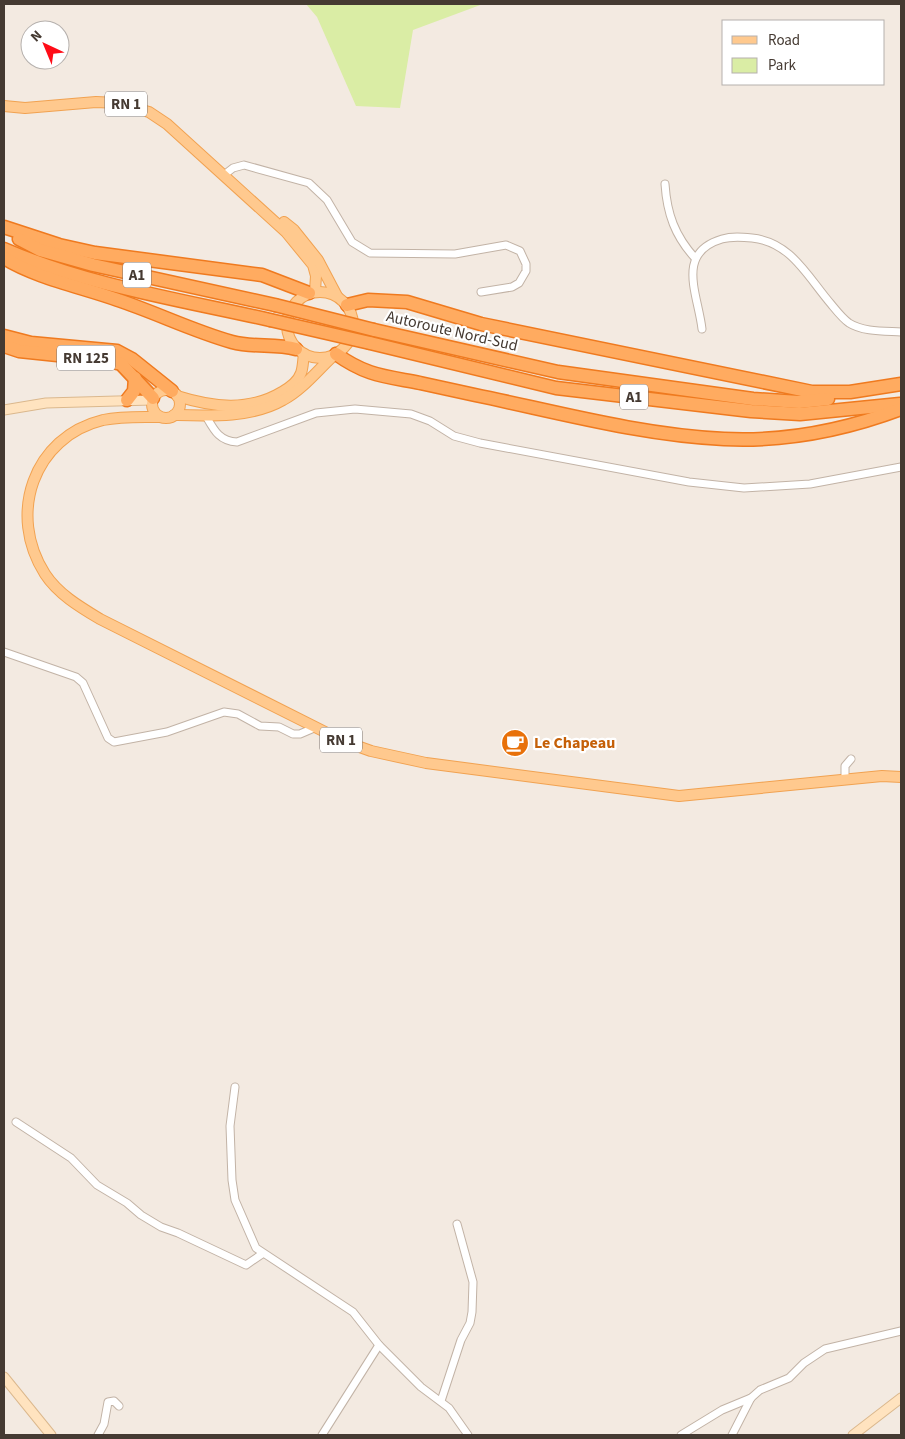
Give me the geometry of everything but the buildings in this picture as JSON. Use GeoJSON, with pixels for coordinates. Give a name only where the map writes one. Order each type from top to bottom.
{"type":"FeatureCollection","features":[{"type":"Feature","properties":{"kind":"highway"},"geometry":{"type":"LineString","coordinates":[[4,227],[59,246],[95,253],[262,275],[312,292]]}},
{"type":"Feature","properties":{"kind":"highway","name":"Autoroute Nord-Sud"},"geometry":{"type":"LineString","coordinates":[[4,232],[40,250],[93,265],[275,305],[374,330],[558,372],[753,399],[799,402],[851,397],[901,384]]}},
{"type":"Feature","properties":{"kind":"highway","name":"Autoroute Nord-Sud"},"geometry":{"type":"LineString","coordinates":[[4,249],[32,261],[89,278],[556,388],[751,412],[800,414],[901,404]]}},
{"type":"Feature","properties":{"kind":"highway"},"geometry":{"type":"LineString","coordinates":[[4,258],[22,268],[124,302],[188,328],[233,342],[250,345],[278,344],[300,352]]}},
{"type":"Feature","properties":{"kind":"highway"},"geometry":{"type":"LineString","coordinates":[[347,305],[368,300],[407,302],[481,324],[782,388],[812,392],[850,392],[901,384]]}},
{"type":"Feature","properties":{"kind":"highway"},"geometry":{"type":"LineString","coordinates":[[4,336],[31,343],[118,352],[132,359],[174,394]]}},
{"type":"Feature","properties":{"kind":"highway","name":"RN 125"},"geometry":{"type":"LineString","coordinates":[[4,346],[19,351],[114,362],[127,369],[152,403]]}},
{"type":"Feature","properties":{"kind":"highway"},"geometry":{"type":"LineString","coordinates":[[334,355],[359,369],[379,377],[418,383],[650,432],[714,438],[752,440],[818,433],[865,422],[901,408]]}},
{"type":"Feature","properties":{"kind":"highway"},"geometry":{"type":"LineString","coordinates":[[126,400],[134,391],[135,378]]}},
{"type":"Feature","properties":{"kind":"main road","name":"RN 1"},"geometry":{"type":"LineString","coordinates":[[4,106],[46,107],[96,102],[135,106],[167,124],[286,232],[309,259],[315,270],[312,292]]}},
{"type":"Feature","properties":{"kind":"main road","name":"RN 1"},"geometry":{"type":"LineString","coordinates":[[224,175],[294,230],[318,260],[335,293]]}},
{"type":"Feature","properties":{"kind":"main road"},"geometry":{"type":"LineString","coordinates":[[152,403],[161,391],[197,402],[231,406],[258,402],[279,394],[297,380],[302,370],[300,352],[287,333],[286,321],[293,304],[312,292],[335,293],[368,300]]}},
{"type":"Feature","properties":{"kind":"main road"},"geometry":{"type":"LineString","coordinates":[[152,403],[160,417],[167,418],[174,415],[206,416],[242,412],[273,405],[283,400],[297,390],[345,346],[351,335],[352,316],[347,305],[335,293]]}},
{"type":"Feature","properties":{"kind":"main road"},"geometry":{"type":"LineString","coordinates":[[300,352],[318,358],[334,355]]}},
{"type":"Feature","properties":{"kind":"main road"},"geometry":{"type":"LineString","coordinates":[[174,394],[180,406],[174,415]]}},
{"type":"Feature","properties":{"kind":"main road"},"geometry":{"type":"LineString","coordinates":[[4,410],[46,402],[126,400],[152,403]]}},
{"type":"Feature","properties":{"kind":"main road","name":"RN 1"},"geometry":{"type":"LineString","coordinates":[[134,416],[152,403]]}},
{"type":"Feature","properties":{"kind":"main road","name":"RN 1"},"geometry":{"type":"LineString","coordinates":[[160,417],[134,416],[102,421],[77,430],[56,447],[37,474],[26,508],[27,524],[35,557],[46,576],[58,590],[100,619],[208,672],[314,728],[371,751],[426,763],[679,796],[845,780],[901,777]]}},
{"type":"Feature","properties":{"kind":"main road"},"geometry":{"type":"LineString","coordinates":[[4,1377],[51,1435]]}},
{"type":"Feature","properties":{"kind":"main road"},"geometry":{"type":"LineString","coordinates":[[853,1435],[901,1398]]}},
{"type":"Feature","properties":{"kind":"street"},"geometry":{"type":"LineString","coordinates":[[224,175],[233,168],[244,165],[309,183],[327,200],[352,242],[370,253],[455,254],[506,245],[520,251],[524,256],[526,271],[519,283],[512,287],[481,292]]}},
{"type":"Feature","properties":{"kind":"street"},"geometry":{"type":"LineString","coordinates":[[665,184],[672,225],[694,258]]}},
{"type":"Feature","properties":{"kind":"street"},"geometry":{"type":"LineString","coordinates":[[702,330],[691,269],[694,258],[700,251],[715,241],[735,236],[771,241],[788,252],[848,322],[863,328],[901,332]]}},
{"type":"Feature","properties":{"kind":"street"},"geometry":{"type":"LineString","coordinates":[[206,416],[218,436],[229,442],[237,442],[300,418],[329,411],[355,409],[411,414],[430,421],[454,436],[480,443],[689,482],[744,488],[810,484],[901,467]]}},
{"type":"Feature","properties":{"kind":"street"},"geometry":{"type":"LineString","coordinates":[[4,652],[76,677],[82,683],[108,738],[114,742],[121,743],[137,737],[167,732],[224,712],[232,712],[260,726],[279,727],[293,734],[314,728]]}},
{"type":"Feature","properties":{"kind":"street"},"geometry":{"type":"LineString","coordinates":[[845,780],[845,766],[851,759]]}},
{"type":"Feature","properties":{"kind":"street"},"geometry":{"type":"LineString","coordinates":[[235,1087],[230,1126],[234,1200],[252,1242],[262,1254],[353,1312],[379,1345],[421,1387],[449,1408],[468,1435]]}},
{"type":"Feature","properties":{"kind":"street"},"geometry":{"type":"LineString","coordinates":[[16,1122],[71,1158],[97,1185],[122,1199],[161,1227],[246,1265],[262,1254]]}},
{"type":"Feature","properties":{"kind":"street"},"geometry":{"type":"LineString","coordinates":[[441,1401],[461,1340],[470,1323],[472,1312],[472,1282],[457,1224]]}},
{"type":"Feature","properties":{"kind":"street"},"geometry":{"type":"LineString","coordinates":[[681,1435],[722,1410],[750,1398],[764,1387],[789,1378],[804,1364],[825,1350],[901,1331]]}},
{"type":"Feature","properties":{"kind":"street"},"geometry":{"type":"LineString","coordinates":[[322,1435],[379,1345]]}},
{"type":"Feature","properties":{"kind":"street"},"geometry":{"type":"LineString","coordinates":[[732,1435],[750,1398]]}},
{"type":"Feature","properties":{"kind":"street"},"geometry":{"type":"LineString","coordinates":[[98,1435],[104,1424],[108,1402],[114,1401],[119,1406]]}},
{"type":"Feature","properties":{"kind":"green space"},"geometry":{"type":"Polygon","coordinates":[[[306,4],[483,4],[413,30],[400,108],[356,106],[317,17],[306,4]]]}},
{"type":"Feature","properties":{"kind":"place","name":"Le Chapeau"},"geometry":{"type":"Point","coordinates":[515,743]}}]}
